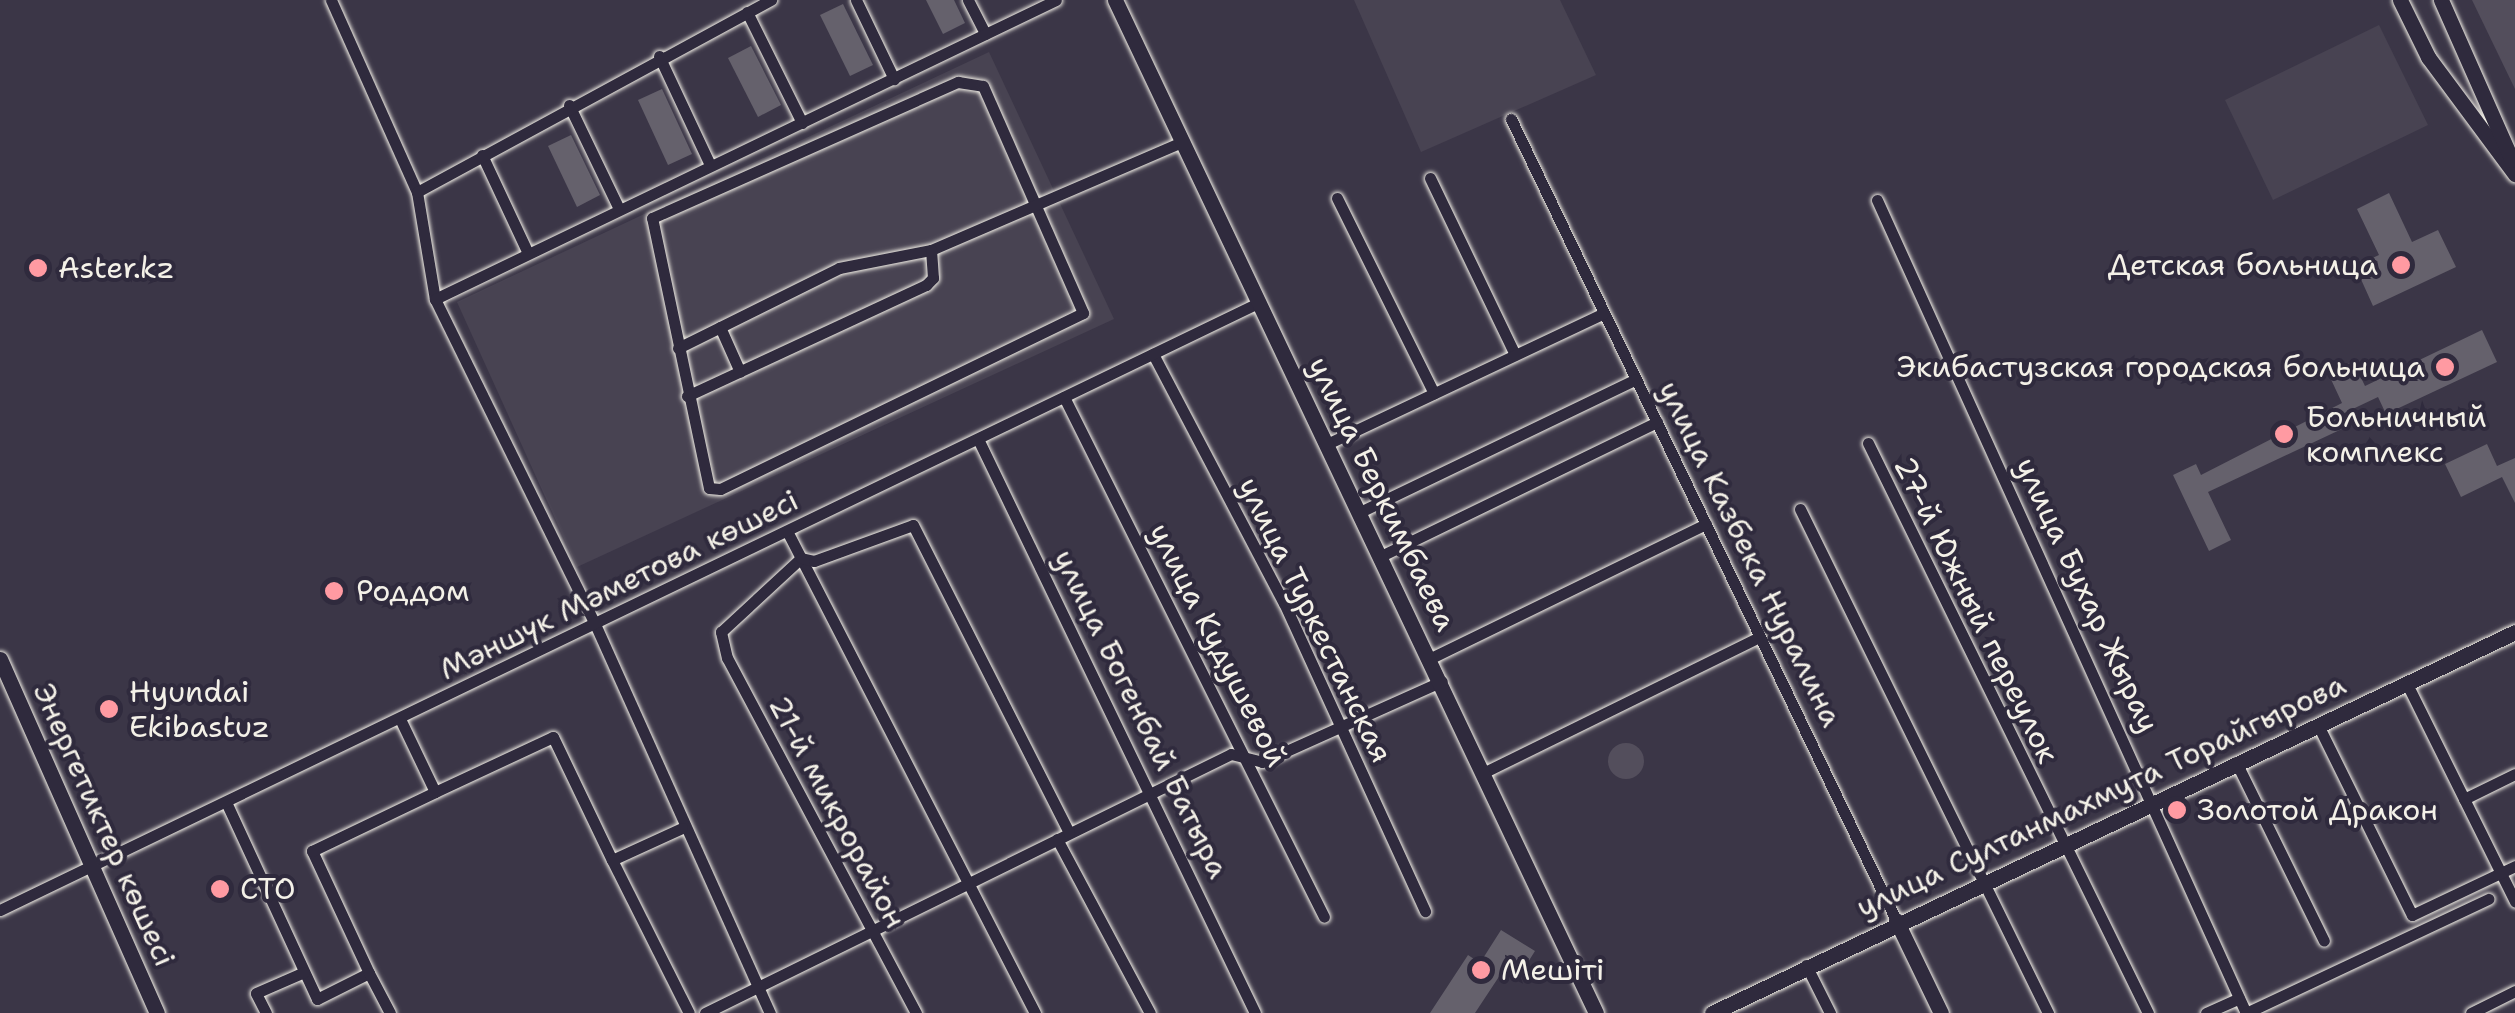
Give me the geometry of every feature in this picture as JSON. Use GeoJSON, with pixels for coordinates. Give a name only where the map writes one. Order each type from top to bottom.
{"type":"FeatureCollection","features":[{"type":"Feature","properties":{"kind":"main road","name":"улица Беркимбаева"},"geometry":{"type":"LineString","coordinates":[[1115,0],[1442,680],[1596,1013]]}},
{"type":"Feature","properties":{"kind":"main road"},"geometry":{"type":"LineString","coordinates":[[2400,0],[2428,57],[2515,171]]}},
{"type":"Feature","properties":{"kind":"main road"},"geometry":{"type":"LineString","coordinates":[[2441,0],[2496,118],[2515,171]]}},
{"type":"Feature","properties":{"kind":"main road"},"geometry":{"type":"LineString","coordinates":[[2481,128],[2496,118]]}},
{"type":"Feature","properties":{"kind":"main road","name":"улица Султанмахмута Торайгырова"},"geometry":{"type":"LineString","coordinates":[[1712,1013],[1731,1009],[1806,965],[1984,878],[2515,632]]}},
{"type":"Feature","properties":{"kind":"main road","name":"Энергетиктер көшесі"},"geometry":{"type":"LineString","coordinates":[[0,659],[157,1013]]}},
{"type":"Feature","properties":{"kind":"main road","name":"улица Казбека Нуралина"},"geometry":{"type":"LineString","coordinates":[[1896,920],[1941,1013]]}},
{"type":"Feature","properties":{"kind":"street"},"geometry":{"type":"LineString","coordinates":[[331,0],[417,192],[435,299],[595,624],[682,828],[770,1013]]}},
{"type":"Feature","properties":{"kind":"street"},"geometry":{"type":"LineString","coordinates":[[417,192],[659,56],[771,0]]}},
{"type":"Feature","properties":{"kind":"street"},"geometry":{"type":"LineString","coordinates":[[856,0],[894,79]]}},
{"type":"Feature","properties":{"kind":"street"},"geometry":{"type":"LineString","coordinates":[[968,0],[986,34]]}},
{"type":"Feature","properties":{"kind":"street"},"geometry":{"type":"LineString","coordinates":[[435,299],[1056,0]]}},
{"type":"Feature","properties":{"kind":"street"},"geometry":{"type":"LineString","coordinates":[[747,12],[802,123]]}},
{"type":"Feature","properties":{"kind":"street"},"geometry":{"type":"LineString","coordinates":[[659,56],[710,165]]}},
{"type":"Feature","properties":{"kind":"street"},"geometry":{"type":"LineString","coordinates":[[958,82],[982,86],[1038,207],[1084,306],[1078,318],[720,489],[704,481],[652,218],[958,82]]}},
{"type":"Feature","properties":{"kind":"street"},"geometry":{"type":"LineString","coordinates":[[569,105],[619,209]]}},
{"type":"Feature","properties":{"kind":"street","name":"улица Казбека Нуралина"},"geometry":{"type":"LineString","coordinates":[[1511,119],[1896,920]]}},
{"type":"Feature","properties":{"kind":"street"},"geometry":{"type":"LineString","coordinates":[[678,348],[839,268],[931,250],[1182,142]]}},
{"type":"Feature","properties":{"kind":"street"},"geometry":{"type":"LineString","coordinates":[[482,155],[528,253]]}},
{"type":"Feature","properties":{"kind":"street"},"geometry":{"type":"LineString","coordinates":[[1430,178],[1515,354]]}},
{"type":"Feature","properties":{"kind":"street"},"geometry":{"type":"LineString","coordinates":[[1337,198],[1434,393]]}},
{"type":"Feature","properties":{"kind":"street","name":"улица Бухар Жырау"},"geometry":{"type":"LineString","coordinates":[[1877,200],[2154,799],[2246,1013]]}},
{"type":"Feature","properties":{"kind":"street"},"geometry":{"type":"LineString","coordinates":[[688,396],[926,285],[931,250]]}},
{"type":"Feature","properties":{"kind":"street","name":"Мәншүк Мәметова көшесі"},"geometry":{"type":"LineString","coordinates":[[0,910],[1258,302]]}},
{"type":"Feature","properties":{"kind":"street"},"geometry":{"type":"LineString","coordinates":[[1327,444],[1604,312]]}},
{"type":"Feature","properties":{"kind":"street"},"geometry":{"type":"LineString","coordinates":[[720,327],[740,372]]}},
{"type":"Feature","properties":{"kind":"street","name":"улица Туркестанская"},"geometry":{"type":"LineString","coordinates":[[1153,354],[1340,726],[1425,912]]}},
{"type":"Feature","properties":{"kind":"street"},"geometry":{"type":"LineString","coordinates":[[1360,512],[1636,379]]}},
{"type":"Feature","properties":{"kind":"street","name":"улица Кудушевой"},"geometry":{"type":"LineString","coordinates":[[1064,397],[1324,918]]}},
{"type":"Feature","properties":{"kind":"street"},"geometry":{"type":"LineString","coordinates":[[1382,556],[1657,422]]}},
{"type":"Feature","properties":{"kind":"street","name":"улица Богенбай Батыра"},"geometry":{"type":"LineString","coordinates":[[978,438],[1154,792],[1255,1013]]}},
{"type":"Feature","properties":{"kind":"street","name":"27-й Южный переулок"},"geometry":{"type":"LineString","coordinates":[[1868,443],[2060,843],[2148,1013]]}},
{"type":"Feature","properties":{"kind":"street"},"geometry":{"type":"LineString","coordinates":[[1800,509],[2048,1013]]}},
{"type":"Feature","properties":{"kind":"street"},"geometry":{"type":"LineString","coordinates":[[1431,658],[1706,524]]}},
{"type":"Feature","properties":{"kind":"street"},"geometry":{"type":"LineString","coordinates":[[801,558],[841,553],[899,528],[923,533],[1150,1013]]}},
{"type":"Feature","properties":{"kind":"street"},"geometry":{"type":"LineString","coordinates":[[787,532],[1035,1013]]}},
{"type":"Feature","properties":{"kind":"street","name":"21-й микрорайон"},"geometry":{"type":"LineString","coordinates":[[801,558],[721,632],[727,658],[916,1013]]}},
{"type":"Feature","properties":{"kind":"street"},"geometry":{"type":"LineString","coordinates":[[1485,772],[1759,637]]}},
{"type":"Feature","properties":{"kind":"street"},"geometry":{"type":"LineString","coordinates":[[706,1013],[760,992],[1231,754],[1249,761],[1442,680]]}},
{"type":"Feature","properties":{"kind":"street"},"geometry":{"type":"LineString","coordinates":[[2407,684],[2515,902]]}},
{"type":"Feature","properties":{"kind":"street"},"geometry":{"type":"LineString","coordinates":[[400,719],[435,792]]}},
{"type":"Feature","properties":{"kind":"street"},"geometry":{"type":"LineString","coordinates":[[2318,725],[2412,916],[2515,866]]}},
{"type":"Feature","properties":{"kind":"street"},"geometry":{"type":"LineString","coordinates":[[390,1013],[312,851],[553,738],[689,1013]]}},
{"type":"Feature","properties":{"kind":"street"},"geometry":{"type":"LineString","coordinates":[[2236,762],[2324,941]]}},
{"type":"Feature","properties":{"kind":"street"},"geometry":{"type":"LineString","coordinates":[[2464,799],[2515,774]]}},
{"type":"Feature","properties":{"kind":"street"},"geometry":{"type":"LineString","coordinates":[[226,802],[317,1000],[369,973]]}},
{"type":"Feature","properties":{"kind":"street"},"geometry":{"type":"LineString","coordinates":[[612,860],[682,828]]}},
{"type":"Feature","properties":{"kind":"street"},"geometry":{"type":"LineString","coordinates":[[2246,1013],[2488,899]]}},
{"type":"Feature","properties":{"kind":"street"},"geometry":{"type":"LineString","coordinates":[[1806,965],[1830,1013]]}},
{"type":"Feature","properties":{"kind":"street"},"geometry":{"type":"LineString","coordinates":[[266,1013],[256,993],[304,972]]}},
{"type":"Feature","properties":{"kind":"street"},"geometry":{"type":"LineString","coordinates":[[2471,1013],[2515,991]]}},
{"type":"Feature","properties":{"kind":"street"},"geometry":{"type":"LineString","coordinates":[[2206,1013],[2239,998]]}},
{"type":"Feature","properties":{"kind":"shaded area"},"geometry":{"type":"Polygon","coordinates":[[[1354,0],[1560,0],[1596,75],[1421,152],[1354,0]]]}},
{"type":"Feature","properties":{"kind":"shaded area"},"geometry":{"type":"Polygon","coordinates":[[[2472,0],[2515,0],[2515,89],[2472,0]]]}},
{"type":"Feature","properties":{"kind":"shaded area"},"geometry":{"type":"Polygon","coordinates":[[[2379,25],[2428,125],[2273,200],[2225,100],[2379,25]]]}},
{"type":"Feature","properties":{"kind":"shaded area"},"geometry":{"type":"Polygon","coordinates":[[[989,52],[1114,319],[577,567],[457,302],[989,52]]]}},
{"type":"Feature","properties":{"kind":"shaded area"},"geometry":{"type":"Polygon","coordinates":[[[1626,743],[1639,748],[1644,761],[1639,774],[1626,779],[1613,774],[1608,761],[1613,748],[1626,743]]]}},
{"type":"Feature","properties":{"kind":"building"},"geometry":{"type":"Polygon","coordinates":[[[926,0],[954,0],[965,23],[943,34],[926,0]]]}},
{"type":"Feature","properties":{"kind":"building"},"geometry":{"type":"Polygon","coordinates":[[[843,4],[873,65],[850,76],[820,15],[843,4]]]}},
{"type":"Feature","properties":{"kind":"building"},"geometry":{"type":"Polygon","coordinates":[[[751,46],[781,105],[758,117],[728,58],[751,46]]]}},
{"type":"Feature","properties":{"kind":"building"},"geometry":{"type":"Polygon","coordinates":[[[662,89],[692,154],[668,165],[638,100],[662,89]]]}},
{"type":"Feature","properties":{"kind":"building"},"geometry":{"type":"Polygon","coordinates":[[[571,135],[600,195],[577,207],[548,146],[571,135]]]}},
{"type":"Feature","properties":{"kind":"building"},"geometry":{"type":"Polygon","coordinates":[[[2389,193],[2412,242],[2438,230],[2456,267],[2373,306],[2355,266],[2379,255],[2357,209],[2389,193]]]}},
{"type":"Feature","properties":{"kind":"building"},"geometry":{"type":"Polygon","coordinates":[[[2482,330],[2497,362],[2386,414],[2378,397],[2338,416],[2344,428],[2208,492],[2231,540],[2209,551],[2173,475],[2196,464],[2201,475],[2342,403],[2328,373],[2353,361],[2365,386],[2482,330]]]}},
{"type":"Feature","properties":{"kind":"building"},"geometry":{"type":"Polygon","coordinates":[[[2487,444],[2497,466],[2515,458],[2515,503],[2502,477],[2461,497],[2445,464],[2487,444]]]}},
{"type":"Feature","properties":{"kind":"building","name":"Мешіті"},"geometry":{"type":"Polygon","coordinates":[[[1501,930],[1535,951],[1520,975],[1506,966],[1475,1013],[1430,1013],[1468,955],[1480,963],[1501,930]]]}},
{"type":"Feature","properties":{"kind":"place","name":"Детская больница"},"geometry":{"type":"Point","coordinates":[2401,265]}},
{"type":"Feature","properties":{"kind":"place","name":"Aster.kz"},"geometry":{"type":"Point","coordinates":[38,268]}},
{"type":"Feature","properties":{"kind":"place","name":"Экибастузская городская больница"},"geometry":{"type":"Point","coordinates":[2445,367]}},
{"type":"Feature","properties":{"kind":"place","name":"Больничный комплекс"},"geometry":{"type":"Point","coordinates":[2284,434]}},
{"type":"Feature","properties":{"kind":"place","name":"Роддом"},"geometry":{"type":"Point","coordinates":[334,591]}},
{"type":"Feature","properties":{"kind":"place","name":"Hyundai Ekibastuz"},"geometry":{"type":"Point","coordinates":[109,709]}},
{"type":"Feature","properties":{"kind":"place","name":"Золотой Дракон"},"geometry":{"type":"Point","coordinates":[2177,810]}},
{"type":"Feature","properties":{"kind":"place","name":"СТО"},"geometry":{"type":"Point","coordinates":[220,889]}},
{"type":"Feature","properties":{"kind":"place","name":"Мешіті"},"geometry":{"type":"Point","coordinates":[1481,970]}}]}
